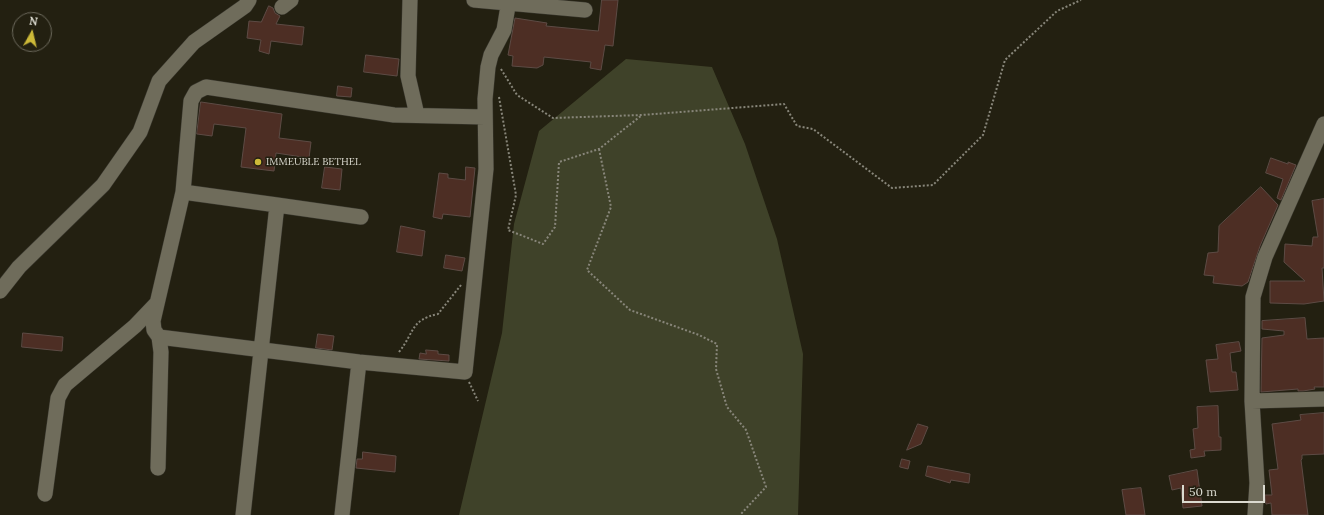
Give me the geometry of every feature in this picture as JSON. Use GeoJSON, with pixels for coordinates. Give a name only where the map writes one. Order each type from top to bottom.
{"type":"FeatureCollection","features":[{"type":"Feature","properties":{"kind":"street"},"geometry":{"type":"LineString","coordinates":[[0,291],[19,267],[103,185],[140,132],[159,81],[194,42],[245,6],[249,0]]}},
{"type":"Feature","properties":{"kind":"street"},"geometry":{"type":"LineString","coordinates":[[410,0],[408,76],[417,115]]}},
{"type":"Feature","properties":{"kind":"street"},"geometry":{"type":"LineString","coordinates":[[474,0],[585,10]]}},
{"type":"Feature","properties":{"kind":"street"},"geometry":{"type":"LineString","coordinates":[[159,337],[359,362],[465,372],[486,169],[485,117],[487,75],[491,55],[504,30],[508,2]]}},
{"type":"Feature","properties":{"kind":"street"},"geometry":{"type":"LineString","coordinates":[[158,468],[162,366],[159,337],[154,330],[153,321],[183,192],[191,101],[196,92],[206,87],[394,115],[485,117]]}},
{"type":"Feature","properties":{"kind":"street"},"geometry":{"type":"LineString","coordinates":[[1255,515],[1257,483],[1252,401],[1253,297],[1265,257],[1319,150],[1324,124]]}},
{"type":"Feature","properties":{"kind":"street"},"geometry":{"type":"LineString","coordinates":[[183,192],[361,217]]}},
{"type":"Feature","properties":{"kind":"street"},"geometry":{"type":"LineString","coordinates":[[244,515],[277,206]]}},
{"type":"Feature","properties":{"kind":"street"},"geometry":{"type":"LineString","coordinates":[[45,494],[58,398],[65,385],[135,326],[157,302]]}},
{"type":"Feature","properties":{"kind":"street"},"geometry":{"type":"LineString","coordinates":[[342,515],[359,362]]}},
{"type":"Feature","properties":{"kind":"street"},"geometry":{"type":"LineString","coordinates":[[1252,401],[1324,399]]}},
{"type":"Feature","properties":{"kind":"path"},"geometry":{"type":"LineString","coordinates":[[491,55],[517,95],[553,118],[642,114],[784,104],[797,126],[813,128],[892,188],[933,185],[984,135],[1004,60],[1057,10],[1081,0]]}},
{"type":"Feature","properties":{"kind":"path"},"geometry":{"type":"LineString","coordinates":[[498,94],[516,194],[508,230],[543,244],[555,227],[559,162],[600,149],[642,114]]}},
{"type":"Feature","properties":{"kind":"path"},"geometry":{"type":"LineString","coordinates":[[600,149],[610,207],[587,270],[630,310],[717,344],[716,369],[727,407],[746,430],[766,487],[740,515]]}},
{"type":"Feature","properties":{"kind":"path"},"geometry":{"type":"LineString","coordinates":[[379,364],[396,356],[408,341],[415,325],[423,317],[438,314],[462,284]]}},
{"type":"Feature","properties":{"kind":"path"},"geometry":{"type":"LineString","coordinates":[[465,372],[478,401]]}},
{"type":"Feature","properties":{"kind":"green space"},"geometry":{"type":"Polygon","coordinates":[[[626,59],[712,67],[745,144],[777,239],[803,354],[798,515],[459,515],[502,333],[514,224],[539,131],[626,59]]]}},
{"type":"Feature","properties":{"kind":"building"},"geometry":{"type":"Polygon","coordinates":[[[602,0],[618,0],[613,46],[605,45],[601,70],[590,68],[591,62],[544,57],[543,65],[537,68],[512,66],[513,56],[508,55],[515,18],[547,23],[546,26],[598,31],[602,0]]]}},
{"type":"Feature","properties":{"kind":"building"},"geometry":{"type":"Polygon","coordinates":[[[269,6],[273,8],[275,13],[280,16],[276,24],[304,27],[302,45],[271,41],[269,54],[259,51],[261,40],[247,38],[249,21],[261,22],[269,6]]]}},
{"type":"Feature","properties":{"kind":"building"},"geometry":{"type":"Polygon","coordinates":[[[366,55],[399,59],[397,76],[364,72],[366,55]]]}},
{"type":"Feature","properties":{"kind":"building"},"geometry":{"type":"Polygon","coordinates":[[[338,86],[352,88],[351,97],[337,96],[338,86]]]}},
{"type":"Feature","properties":{"kind":"building"},"geometry":{"type":"Polygon","coordinates":[[[201,102],[282,114],[279,138],[311,142],[309,158],[276,153],[274,171],[241,167],[246,128],[214,124],[212,136],[197,134],[201,102]]]}},
{"type":"Feature","properties":{"kind":"building"},"geometry":{"type":"Polygon","coordinates":[[[1271,158],[1296,165],[1281,200],[1277,198],[1283,179],[1266,173],[1271,158]]]}},
{"type":"Feature","properties":{"kind":"building"},"geometry":{"type":"Polygon","coordinates":[[[325,167],[342,169],[340,190],[322,188],[325,167]]]}},
{"type":"Feature","properties":{"kind":"building"},"geometry":{"type":"Polygon","coordinates":[[[466,167],[475,168],[470,217],[443,214],[442,219],[433,217],[439,173],[448,174],[448,178],[465,180],[466,167]]]}},
{"type":"Feature","properties":{"kind":"building"},"geometry":{"type":"Polygon","coordinates":[[[1261,187],[1278,205],[1260,246],[1248,282],[1242,286],[1213,283],[1214,276],[1204,275],[1208,253],[1218,252],[1219,226],[1261,187]]]}},
{"type":"Feature","properties":{"kind":"building"},"geometry":{"type":"Polygon","coordinates":[[[1324,199],[1324,268],[1322,268],[1324,301],[1304,304],[1270,303],[1270,281],[1305,281],[1284,262],[1285,244],[1312,246],[1313,237],[1318,237],[1312,201],[1324,199]]]}},
{"type":"Feature","properties":{"kind":"building"},"geometry":{"type":"Polygon","coordinates":[[[401,226],[425,231],[422,256],[397,252],[401,226]]]}},
{"type":"Feature","properties":{"kind":"building"},"geometry":{"type":"Polygon","coordinates":[[[446,255],[465,258],[462,271],[444,268],[446,255]]]}},
{"type":"Feature","properties":{"kind":"building"},"geometry":{"type":"Polygon","coordinates":[[[1305,318],[1307,339],[1324,338],[1324,387],[1314,387],[1315,389],[1303,391],[1298,391],[1298,389],[1261,392],[1262,338],[1284,335],[1284,331],[1262,329],[1262,321],[1305,318]]]}},
{"type":"Feature","properties":{"kind":"building"},"geometry":{"type":"Polygon","coordinates":[[[23,333],[63,337],[62,351],[22,347],[23,333]]]}},
{"type":"Feature","properties":{"kind":"building"},"geometry":{"type":"Polygon","coordinates":[[[318,334],[334,336],[332,350],[316,348],[318,334]]]}},
{"type":"Feature","properties":{"kind":"building"},"geometry":{"type":"Polygon","coordinates":[[[1239,342],[1241,351],[1230,353],[1232,372],[1236,372],[1238,390],[1210,392],[1206,360],[1218,359],[1216,345],[1239,342]]]}},
{"type":"Feature","properties":{"kind":"building"},"geometry":{"type":"Polygon","coordinates":[[[426,350],[438,351],[438,354],[449,355],[449,361],[419,359],[420,353],[426,354],[426,350]]]}},
{"type":"Feature","properties":{"kind":"building"},"geometry":{"type":"Polygon","coordinates":[[[1218,406],[1221,450],[1204,451],[1205,456],[1191,458],[1190,450],[1195,449],[1193,429],[1198,428],[1197,407],[1218,406]]]}},
{"type":"Feature","properties":{"kind":"building"},"geometry":{"type":"Polygon","coordinates":[[[1324,413],[1324,454],[1302,455],[1301,460],[1308,515],[1272,515],[1271,503],[1266,504],[1265,495],[1272,495],[1269,470],[1278,469],[1272,424],[1301,420],[1300,415],[1324,413]]]}},
{"type":"Feature","properties":{"kind":"building"},"geometry":{"type":"Polygon","coordinates":[[[918,424],[928,427],[921,444],[907,450],[918,424]]]}},
{"type":"Feature","properties":{"kind":"building"},"geometry":{"type":"Polygon","coordinates":[[[363,452],[396,456],[395,472],[356,468],[357,459],[362,459],[363,452]]]}},
{"type":"Feature","properties":{"kind":"building"},"geometry":{"type":"Polygon","coordinates":[[[902,459],[910,461],[908,469],[900,467],[902,459]]]}},
{"type":"Feature","properties":{"kind":"building"},"geometry":{"type":"Polygon","coordinates":[[[928,466],[970,474],[969,483],[951,480],[950,483],[926,476],[928,466]]]}},
{"type":"Feature","properties":{"kind":"building"},"geometry":{"type":"Polygon","coordinates":[[[1197,470],[1202,506],[1183,508],[1181,488],[1172,490],[1169,476],[1197,470]]]}},
{"type":"Feature","properties":{"kind":"building"},"geometry":{"type":"Polygon","coordinates":[[[1141,488],[1145,515],[1126,515],[1122,490],[1141,488]]]}},
{"type":"Feature","properties":{"kind":"place","name":"IMMEUBLE BETHEL"},"geometry":{"type":"Point","coordinates":[258,162]}}]}
